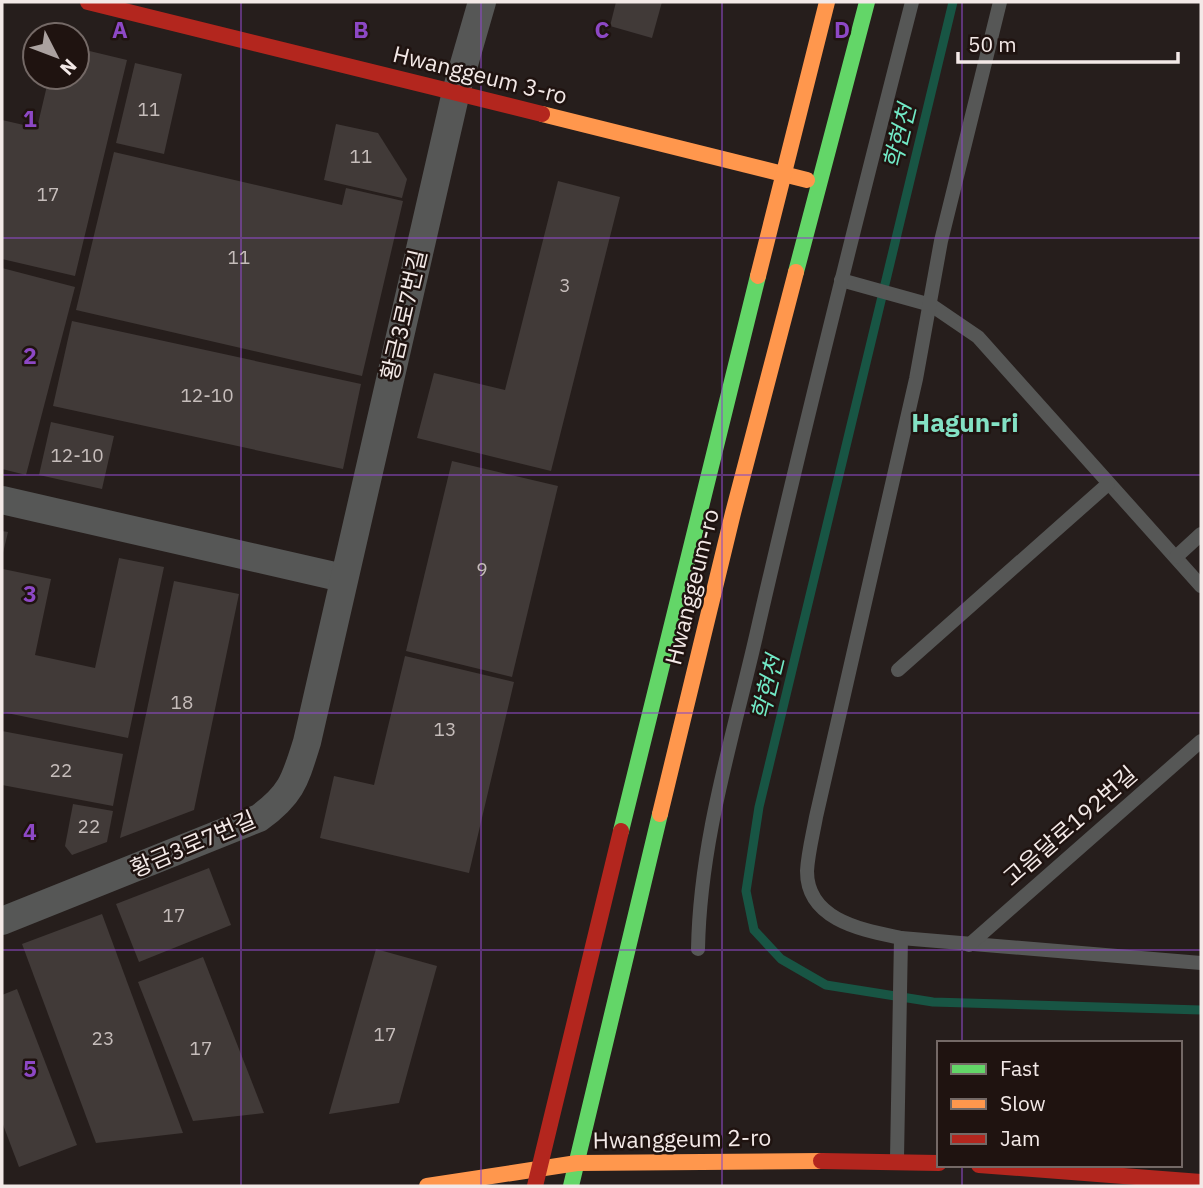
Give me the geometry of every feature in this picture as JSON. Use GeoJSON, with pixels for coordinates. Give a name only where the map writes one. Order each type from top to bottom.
{"type":"FeatureCollection","features":[{"type":"Feature","properties":{"kind":"street","name":"Hwanggeum 3-ro"},"geometry":{"type":"LineString","coordinates":[[88,2],[820,183]]}},
{"type":"Feature","properties":{"kind":"street","name":"황금3로7번길"},"geometry":{"type":"LineString","coordinates":[[2,920],[259,818],[281,802],[295,779],[307,742],[456,92],[482,2]]}},
{"type":"Feature","properties":{"kind":"street","name":"Hwanggeum-ro"},"geometry":{"type":"LineString","coordinates":[[535,1186],[702,496],[827,2]]}},
{"type":"Feature","properties":{"kind":"street","name":"Hwanggeum-ro"},"geometry":{"type":"LineString","coordinates":[[571,1186],[733,513],[867,2]]}},
{"type":"Feature","properties":{"kind":"street"},"geometry":{"type":"LineString","coordinates":[[2,500],[343,578]]}},
{"type":"Feature","properties":{"kind":"street","name":"Hwanggeum 2-ro"},"geometry":{"type":"LineString","coordinates":[[427,1186],[577,1163],[897,1160],[937,1163]]}},
{"type":"Feature","properties":{"kind":"street"},"geometry":{"type":"LineString","coordinates":[[1005,1167],[1201,1182]]}},
{"type":"Feature","properties":{"kind":"lane"},"geometry":{"type":"LineString","coordinates":[[698,949],[699,901],[710,831],[841,280],[912,2]]}},
{"type":"Feature","properties":{"kind":"lane"},"geometry":{"type":"LineString","coordinates":[[1000,2],[939,252],[931,305],[816,817],[807,873],[815,898],[830,916],[863,930],[901,939],[1201,963]]}},
{"type":"Feature","properties":{"kind":"lane"},"geometry":{"type":"LineString","coordinates":[[841,280],[931,305],[959,322],[999,357],[1108,484],[1201,586]]}},
{"type":"Feature","properties":{"kind":"lane"},"geometry":{"type":"LineString","coordinates":[[898,670],[1108,484]]}},
{"type":"Feature","properties":{"kind":"lane"},"geometry":{"type":"LineString","coordinates":[[1176,557],[1201,534]]}},
{"type":"Feature","properties":{"kind":"lane","name":"고음달로192번길"},"geometry":{"type":"LineString","coordinates":[[969,945],[1201,741]]}},
{"type":"Feature","properties":{"kind":"lane"},"geometry":{"type":"LineString","coordinates":[[897,1160],[901,939]]}},
{"type":"Feature","properties":{"kind":"building"},"geometry":{"type":"Polygon","coordinates":[[[616,2],[662,2],[652,38],[610,26],[616,2]]]}},
{"type":"Feature","properties":{"kind":"building"},"geometry":{"type":"Polygon","coordinates":[[[91,51],[127,60],[75,276],[2,259],[2,120],[37,128],[46,91],[91,91],[91,51]]]}},
{"type":"Feature","properties":{"kind":"building"},"geometry":{"type":"Polygon","coordinates":[[[135,63],[182,74],[164,154],[116,143],[135,63]]]}},
{"type":"Feature","properties":{"kind":"building"},"geometry":{"type":"Polygon","coordinates":[[[336,124],[378,133],[407,179],[402,198],[324,180],[336,124]]]}},
{"type":"Feature","properties":{"kind":"building"},"geometry":{"type":"Polygon","coordinates":[[[114,152],[342,205],[346,188],[403,201],[362,376],[76,310],[114,152]]]}},
{"type":"Feature","properties":{"kind":"building"},"geometry":{"type":"Polygon","coordinates":[[[558,181],[620,197],[551,471],[417,438],[434,373],[505,390],[558,181]]]}},
{"type":"Feature","properties":{"kind":"building"},"geometry":{"type":"Polygon","coordinates":[[[2,268],[75,287],[26,475],[2,469],[2,268]]]}},
{"type":"Feature","properties":{"kind":"building"},"geometry":{"type":"Polygon","coordinates":[[[72,321],[361,384],[343,469],[53,406],[72,321]]]}},
{"type":"Feature","properties":{"kind":"building"},"geometry":{"type":"Polygon","coordinates":[[[51,422],[114,436],[102,489],[39,475],[51,422]]]}},
{"type":"Feature","properties":{"kind":"building"},"geometry":{"type":"Polygon","coordinates":[[[452,461],[558,486],[512,677],[406,651],[452,461]]]}},
{"type":"Feature","properties":{"kind":"building"},"geometry":{"type":"Polygon","coordinates":[[[2,531],[8,532],[3,553],[2,553],[2,531]]]}},
{"type":"Feature","properties":{"kind":"building"},"geometry":{"type":"Polygon","coordinates":[[[119,558],[164,567],[128,738],[2,712],[3,569],[51,579],[35,655],[95,668],[119,558]]]}},
{"type":"Feature","properties":{"kind":"building"},"geometry":{"type":"Polygon","coordinates":[[[174,581],[239,594],[194,810],[120,838],[174,581]]]}},
{"type":"Feature","properties":{"kind":"building"},"geometry":{"type":"Polygon","coordinates":[[[405,656],[514,682],[469,873],[320,838],[334,776],[374,785],[405,656]]]}},
{"type":"Feature","properties":{"kind":"building"},"geometry":{"type":"Polygon","coordinates":[[[2,731],[123,754],[113,806],[2,785],[2,731]]]}},
{"type":"Feature","properties":{"kind":"building"},"geometry":{"type":"Polygon","coordinates":[[[73,804],[113,811],[107,842],[72,855],[65,846],[73,804]]]}},
{"type":"Feature","properties":{"kind":"building"},"geometry":{"type":"Polygon","coordinates":[[[209,868],[231,925],[139,962],[116,904],[209,868]]]}},
{"type":"Feature","properties":{"kind":"building"},"geometry":{"type":"Polygon","coordinates":[[[102,914],[183,1133],[96,1143],[22,944],[102,914]]]}},
{"type":"Feature","properties":{"kind":"building"},"geometry":{"type":"Polygon","coordinates":[[[376,949],[437,966],[399,1103],[329,1114],[376,949]]]}},
{"type":"Feature","properties":{"kind":"building"},"geometry":{"type":"Polygon","coordinates":[[[203,957],[264,1113],[193,1121],[138,982],[203,957]]]}},
{"type":"Feature","properties":{"kind":"building"},"geometry":{"type":"Polygon","coordinates":[[[17,989],[77,1145],[19,1167],[2,1122],[2,995],[17,989]]]}},
{"type":"Feature","properties":{"kind":"waterway","name":"학현천"},"geometry":{"type":"LineString","coordinates":[[953,2],[759,807],[746,891],[754,930],[781,959],[826,985],[933,1002],[1201,1010]]}},
{"type":"Feature","properties":{"kind":"traffic: fast"},"geometry":{"type":"LineString","coordinates":[[796,272],[867,2]]}},
{"type":"Feature","properties":{"kind":"traffic: fast"},"geometry":{"type":"LineString","coordinates":[[621,831],[758,276]]}},
{"type":"Feature","properties":{"kind":"traffic: fast"},"geometry":{"type":"LineString","coordinates":[[571,1186],[660,814]]}},
{"type":"Feature","properties":{"kind":"traffic: slow"},"geometry":{"type":"LineString","coordinates":[[758,276],[827,2]]}},
{"type":"Feature","properties":{"kind":"traffic: slow"},"geometry":{"type":"LineString","coordinates":[[542,114],[807,180]]}},
{"type":"Feature","properties":{"kind":"traffic: slow"},"geometry":{"type":"LineString","coordinates":[[660,814],[733,513],[796,272]]}},
{"type":"Feature","properties":{"kind":"traffic: slow"},"geometry":{"type":"LineString","coordinates":[[427,1186],[577,1163],[821,1161]]}},
{"type":"Feature","properties":{"kind":"traffic: jam"},"geometry":{"type":"LineString","coordinates":[[88,2],[542,114]]}},
{"type":"Feature","properties":{"kind":"traffic: jam"},"geometry":{"type":"LineString","coordinates":[[535,1186],[621,831]]}},
{"type":"Feature","properties":{"kind":"traffic: jam"},"geometry":{"type":"LineString","coordinates":[[821,1161],[937,1163]]}},
{"type":"Feature","properties":{"kind":"traffic: jam"},"geometry":{"type":"LineString","coordinates":[[1005,1167],[1201,1182]]}},
{"type":"Feature","properties":{"kind":"district","name":"Hagun-ri"},"geometry":{"type":"Point","coordinates":[965,423]}}]}
